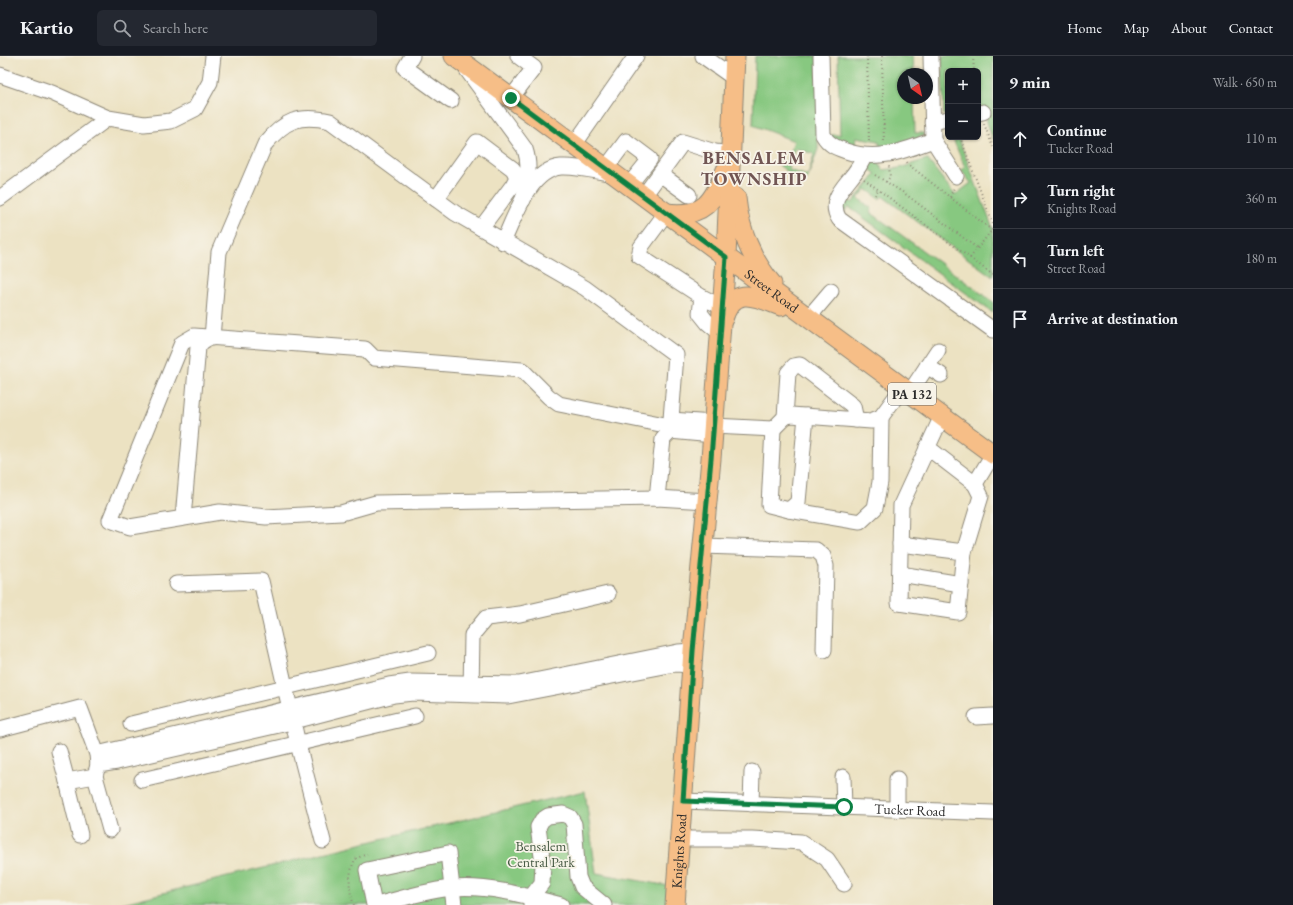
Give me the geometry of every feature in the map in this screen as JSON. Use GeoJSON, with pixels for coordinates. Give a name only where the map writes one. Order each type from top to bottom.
{"type":"FeatureCollection","features":[{"type":"Feature","properties":{"kind":"main road","name":"Knights Road"},"geometry":{"type":"LineString","coordinates":[[675,905],[693,658],[726,257],[734,56]]}},
{"type":"Feature","properties":{"kind":"main road","name":"Street Road"},"geometry":{"type":"LineString","coordinates":[[458,59],[993,454]]}},
{"type":"Feature","properties":{"kind":"main road"},"geometry":{"type":"LineString","coordinates":[[666,213],[692,213],[709,204],[719,187],[731,156]]}},
{"type":"Feature","properties":{"kind":"main road"},"geometry":{"type":"LineString","coordinates":[[731,156],[737,213],[748,246],[762,273],[801,313]]}},
{"type":"Feature","properties":{"kind":"main road"},"geometry":{"type":"LineString","coordinates":[[720,329],[726,308],[732,301],[747,295],[756,296],[801,313]]}},
{"type":"Feature","properties":{"kind":"street"},"geometry":{"type":"LineString","coordinates":[[0,75],[52,93],[108,118],[144,124],[171,121],[195,109],[210,82],[213,56]]}},
{"type":"Feature","properties":{"kind":"street"},"geometry":{"type":"LineString","coordinates":[[412,56],[405,66],[406,68],[451,102]]}},
{"type":"Feature","properties":{"kind":"street"},"geometry":{"type":"LineString","coordinates":[[511,98],[534,68],[518,56]]}},
{"type":"Feature","properties":{"kind":"street"},"geometry":{"type":"LineString","coordinates":[[574,145],[636,56]]}},
{"type":"Feature","properties":{"kind":"street"},"geometry":{"type":"LineString","coordinates":[[703,56],[734,78]]}},
{"type":"Feature","properties":{"kind":"street"},"geometry":{"type":"LineString","coordinates":[[821,56],[823,135],[831,146],[867,156],[887,156],[933,140]]}},
{"type":"Feature","properties":{"kind":"street"},"geometry":{"type":"LineString","coordinates":[[931,56],[933,140],[956,176]]}},
{"type":"Feature","properties":{"kind":"street"},"geometry":{"type":"LineString","coordinates":[[458,59],[525,149],[528,159],[529,174],[523,200]]}},
{"type":"Feature","properties":{"kind":"street"},"geometry":{"type":"LineString","coordinates":[[0,198],[108,118]]}},
{"type":"Feature","properties":{"kind":"street"},"geometry":{"type":"LineString","coordinates":[[211,337],[219,252],[265,144],[275,132],[286,124],[300,118],[313,118],[330,121],[436,199],[503,242],[585,288],[676,355],[670,426],[663,439],[656,498]]}},
{"type":"Feature","properties":{"kind":"street"},"geometry":{"type":"LineString","coordinates":[[932,122],[945,120]]}},
{"type":"Feature","properties":{"kind":"street"},"geometry":{"type":"LineString","coordinates":[[503,242],[523,200],[537,177],[548,170],[567,167],[610,171],[626,141],[650,159],[636,191]]}},
{"type":"Feature","properties":{"kind":"street"},"geometry":{"type":"LineString","coordinates":[[436,199],[477,142],[513,169],[517,177],[513,185],[481,228]]}},
{"type":"Feature","properties":{"kind":"street"},"geometry":{"type":"LineString","coordinates":[[636,191],[660,174],[683,142],[731,156]]}},
{"type":"Feature","properties":{"kind":"street"},"geometry":{"type":"LineString","coordinates":[[867,156],[835,198],[833,205],[839,219],[993,330]]}},
{"type":"Feature","properties":{"kind":"street"},"geometry":{"type":"LineString","coordinates":[[660,174],[689,195]]}},
{"type":"Feature","properties":{"kind":"street"},"geometry":{"type":"LineString","coordinates":[[666,213],[641,247],[639,256],[702,297],[722,307]]}},
{"type":"Feature","properties":{"kind":"street"},"geometry":{"type":"LineString","coordinates":[[801,313],[831,291]]}},
{"type":"Feature","properties":{"kind":"street"},"geometry":{"type":"LineString","coordinates":[[702,297],[700,313],[708,323],[720,329]]}},
{"type":"Feature","properties":{"kind":"street"},"geometry":{"type":"LineString","coordinates":[[707,501],[656,498],[376,503],[341,513],[266,518],[220,512],[130,527],[110,520],[182,343],[194,336],[365,349],[374,358],[522,370],[549,397],[559,404],[670,426],[773,429]]}},
{"type":"Feature","properties":{"kind":"street"},"geometry":{"type":"LineString","coordinates":[[183,518],[198,348],[202,342],[211,337]]}},
{"type":"Feature","properties":{"kind":"street"},"geometry":{"type":"LineString","coordinates":[[881,417],[880,482],[875,508],[860,522],[789,510],[770,505],[773,429],[785,417],[791,415],[871,421],[881,417],[927,366],[938,350]]}},
{"type":"Feature","properties":{"kind":"street"},"geometry":{"type":"LineString","coordinates":[[785,417],[788,374],[794,366],[800,365],[853,406],[856,420]]}},
{"type":"Feature","properties":{"kind":"street"},"geometry":{"type":"LineString","coordinates":[[927,366],[941,376]]}},
{"type":"Feature","properties":{"kind":"street"},"geometry":{"type":"LineString","coordinates":[[789,510],[798,502],[806,416]]}},
{"type":"Feature","properties":{"kind":"street"},"geometry":{"type":"LineString","coordinates":[[927,447],[975,484],[981,496],[964,552],[958,612],[899,603],[901,505],[927,447],[942,416]]}},
{"type":"Feature","properties":{"kind":"street"},"geometry":{"type":"LineString","coordinates":[[975,484],[993,454]]}},
{"type":"Feature","properties":{"kind":"street"},"geometry":{"type":"LineString","coordinates":[[900,544],[964,552]]}},
{"type":"Feature","properties":{"kind":"street"},"geometry":{"type":"LineString","coordinates":[[702,546],[816,550],[823,556],[826,566],[824,650]]}},
{"type":"Feature","properties":{"kind":"street"},"geometry":{"type":"LineString","coordinates":[[900,574],[961,584]]}},
{"type":"Feature","properties":{"kind":"street"},"geometry":{"type":"LineString","coordinates":[[176,584],[261,581],[298,744],[323,841]]}},
{"type":"Feature","properties":{"kind":"street"},"geometry":{"type":"LineString","coordinates":[[470,688],[472,635],[486,618],[520,614],[608,594]]}},
{"type":"Feature","properties":{"kind":"street"},"geometry":{"type":"LineString","coordinates":[[66,781],[96,765],[292,714],[389,685],[410,682],[470,688],[519,684],[678,652],[693,658]]}},
{"type":"Feature","properties":{"kind":"street"},"geometry":{"type":"LineString","coordinates":[[131,724],[428,653]]}},
{"type":"Feature","properties":{"kind":"street"},"geometry":{"type":"LineString","coordinates":[[0,729],[80,708],[96,765],[110,830]]}},
{"type":"Feature","properties":{"kind":"street"},"geometry":{"type":"LineString","coordinates":[[142,780],[415,716]]}},
{"type":"Feature","properties":{"kind":"street"},"geometry":{"type":"LineString","coordinates":[[976,717],[993,716]]}},
{"type":"Feature","properties":{"kind":"street"},"geometry":{"type":"LineString","coordinates":[[59,751],[80,835]]}},
{"type":"Feature","properties":{"kind":"street"},"geometry":{"type":"LineString","coordinates":[[751,804],[752,772]]}},
{"type":"Feature","properties":{"kind":"street"},"geometry":{"type":"LineString","coordinates":[[843,777],[844,807]]}},
{"type":"Feature","properties":{"kind":"street"},"geometry":{"type":"LineString","coordinates":[[897,779],[897,809]]}},
{"type":"Feature","properties":{"kind":"street","name":"Tucker Road"},"geometry":{"type":"LineString","coordinates":[[683,801],[993,813]]}},
{"type":"Feature","properties":{"kind":"street"},"geometry":{"type":"LineString","coordinates":[[531,901],[542,883],[543,870],[538,827],[542,820],[548,816],[563,814],[570,817],[574,824],[578,877],[582,887],[604,905]]}},
{"type":"Feature","properties":{"kind":"street"},"geometry":{"type":"LineString","coordinates":[[680,839],[752,839],[801,842],[827,859],[844,884]]}},
{"type":"Feature","properties":{"kind":"street"},"geometry":{"type":"LineString","coordinates":[[454,905],[452,888],[448,853],[367,870],[375,905],[452,888],[467,888],[520,894],[531,901],[561,905]]}},
{"type":"Feature","properties":{"kind":"path"},"geometry":{"type":"LineString","coordinates":[[867,56],[867,156]]}},
{"type":"Feature","properties":{"kind":"path"},"geometry":{"type":"LineString","coordinates":[[882,56],[887,156],[890,177],[886,182]]}},
{"type":"Feature","properties":{"kind":"path"},"geometry":{"type":"LineString","coordinates":[[973,56],[974,68]]}},
{"type":"Feature","properties":{"kind":"path"},"geometry":{"type":"LineString","coordinates":[[981,115],[993,147]]}},
{"type":"Feature","properties":{"kind":"path"},"geometry":{"type":"LineString","coordinates":[[961,140],[993,224]]}},
{"type":"Feature","properties":{"kind":"path"},"geometry":{"type":"LineString","coordinates":[[904,151],[909,165],[992,230],[970,258]]}},
{"type":"Feature","properties":{"kind":"path"},"geometry":{"type":"LineString","coordinates":[[855,173],[993,275]]}},
{"type":"Feature","properties":{"kind":"path"},"geometry":{"type":"LineString","coordinates":[[875,175],[977,248]]}},
{"type":"Feature","properties":{"kind":"path"},"geometry":{"type":"LineString","coordinates":[[875,195],[878,190]]}},
{"type":"Feature","properties":{"kind":"path"},"geometry":{"type":"LineString","coordinates":[[354,905],[348,884],[350,871],[355,859],[367,854]]}},
{"type":"Feature","properties":{"kind":"green space"},"geometry":{"type":"Polygon","coordinates":[[[755,56],[817,56],[818,149],[807,180],[804,183],[800,182],[779,165],[779,162],[789,166],[789,170],[808,176],[814,154],[795,148],[790,163],[787,161],[794,141],[753,125],[755,56]]]}},
{"type":"Feature","properties":{"kind":"green space"},"geometry":{"type":"Polygon","coordinates":[[[838,56],[913,56],[914,68],[897,68],[897,104],[914,104],[915,133],[924,133],[923,136],[881,151],[879,141],[856,137],[855,146],[832,138],[831,135],[840,135],[838,56]]]}},
{"type":"Feature","properties":{"kind":"green space"},"geometry":{"type":"Polygon","coordinates":[[[942,56],[993,56],[993,140],[987,122],[986,110],[981,111],[981,68],[945,68],[944,115],[942,56]]]}},
{"type":"Feature","properties":{"kind":"green space"},"geometry":{"type":"Polygon","coordinates":[[[953,140],[959,140],[993,229],[993,277],[882,196],[880,199],[866,189],[858,198],[872,209],[870,212],[993,302],[993,313],[849,207],[842,213],[844,196],[852,203],[876,174],[868,168],[872,162],[878,160],[882,170],[900,168],[927,159],[955,195],[971,183],[961,170],[965,167],[953,140]]]}},
{"type":"Feature","properties":{"kind":"green space","name":"Bensalem Central Park"},"geometry":{"type":"Polygon","coordinates":[[[585,791],[596,873],[669,886],[667,905],[115,905],[360,844],[585,791]]]}},
{"type":"Feature","properties":{"kind":"district","name":"BENSALEM TOWNSHIP"},"geometry":{"type":"Point","coordinates":[754,167]}},
{"type":"Feature","properties":{"kind":"route"},"geometry":{"type":"LineString","coordinates":[[511,98],[726,257],[711,459],[693,651],[683,801],[844,807]]}}]}
